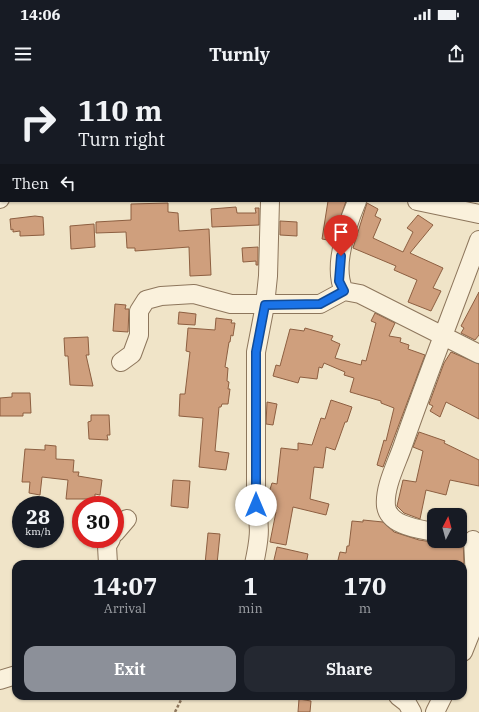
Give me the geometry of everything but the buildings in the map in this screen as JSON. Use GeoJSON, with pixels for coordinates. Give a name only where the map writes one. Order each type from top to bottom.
{"type":"FeatureCollection","features":[{"type":"Feature","properties":{"kind":"street"},"geometry":{"type":"LineString","coordinates":[[0,187],[0,199]]}},
{"type":"Feature","properties":{"kind":"street"},"geometry":{"type":"LineString","coordinates":[[255,560],[260,541],[260,523],[256,505],[256,352],[265,305],[270,202]]}},
{"type":"Feature","properties":{"kind":"street"},"geometry":{"type":"LineString","coordinates":[[344,291],[339,281],[341,256],[347,227],[357,202]]}},
{"type":"Feature","properties":{"kind":"street"},"geometry":{"type":"LineString","coordinates":[[422,202],[479,214]]}},
{"type":"Feature","properties":{"kind":"street"},"geometry":{"type":"LineString","coordinates":[[427,531],[410,527],[394,520],[386,507],[388,491],[479,240]]}},
{"type":"Feature","properties":{"kind":"street"},"geometry":{"type":"LineString","coordinates":[[121,362],[132,354],[139,335],[140,312],[146,300],[162,296],[194,294],[231,304],[265,305],[320,304],[344,291],[360,294],[479,354]]}},
{"type":"Feature","properties":{"kind":"street"},"geometry":{"type":"LineString","coordinates":[[124,522],[127,519]]}},
{"type":"Feature","properties":{"kind":"street"},"geometry":{"type":"LineString","coordinates":[[467,640],[471,629],[475,579],[471,539]]}},
{"type":"Feature","properties":{"kind":"street"},"geometry":{"type":"LineString","coordinates":[[107,548],[108,560]]}},
{"type":"Feature","properties":{"kind":"street"},"geometry":{"type":"LineString","coordinates":[[0,680],[12,676]]}},
{"type":"Feature","properties":{"kind":"street"},"geometry":{"type":"LineString","coordinates":[[403,700],[407,703],[412,712]]}},
{"type":"Feature","properties":{"kind":"street"},"geometry":{"type":"LineString","coordinates":[[435,712],[441,700]]}},
{"type":"Feature","properties":{"kind":"path"},"geometry":{"type":"LineString","coordinates":[[175,712],[181,700]]}},
{"type":"Feature","properties":{"kind":"route"},"geometry":{"type":"LineString","coordinates":[[256,505],[256,352],[265,305],[320,304],[344,291],[339,281],[341,256]]}}]}
